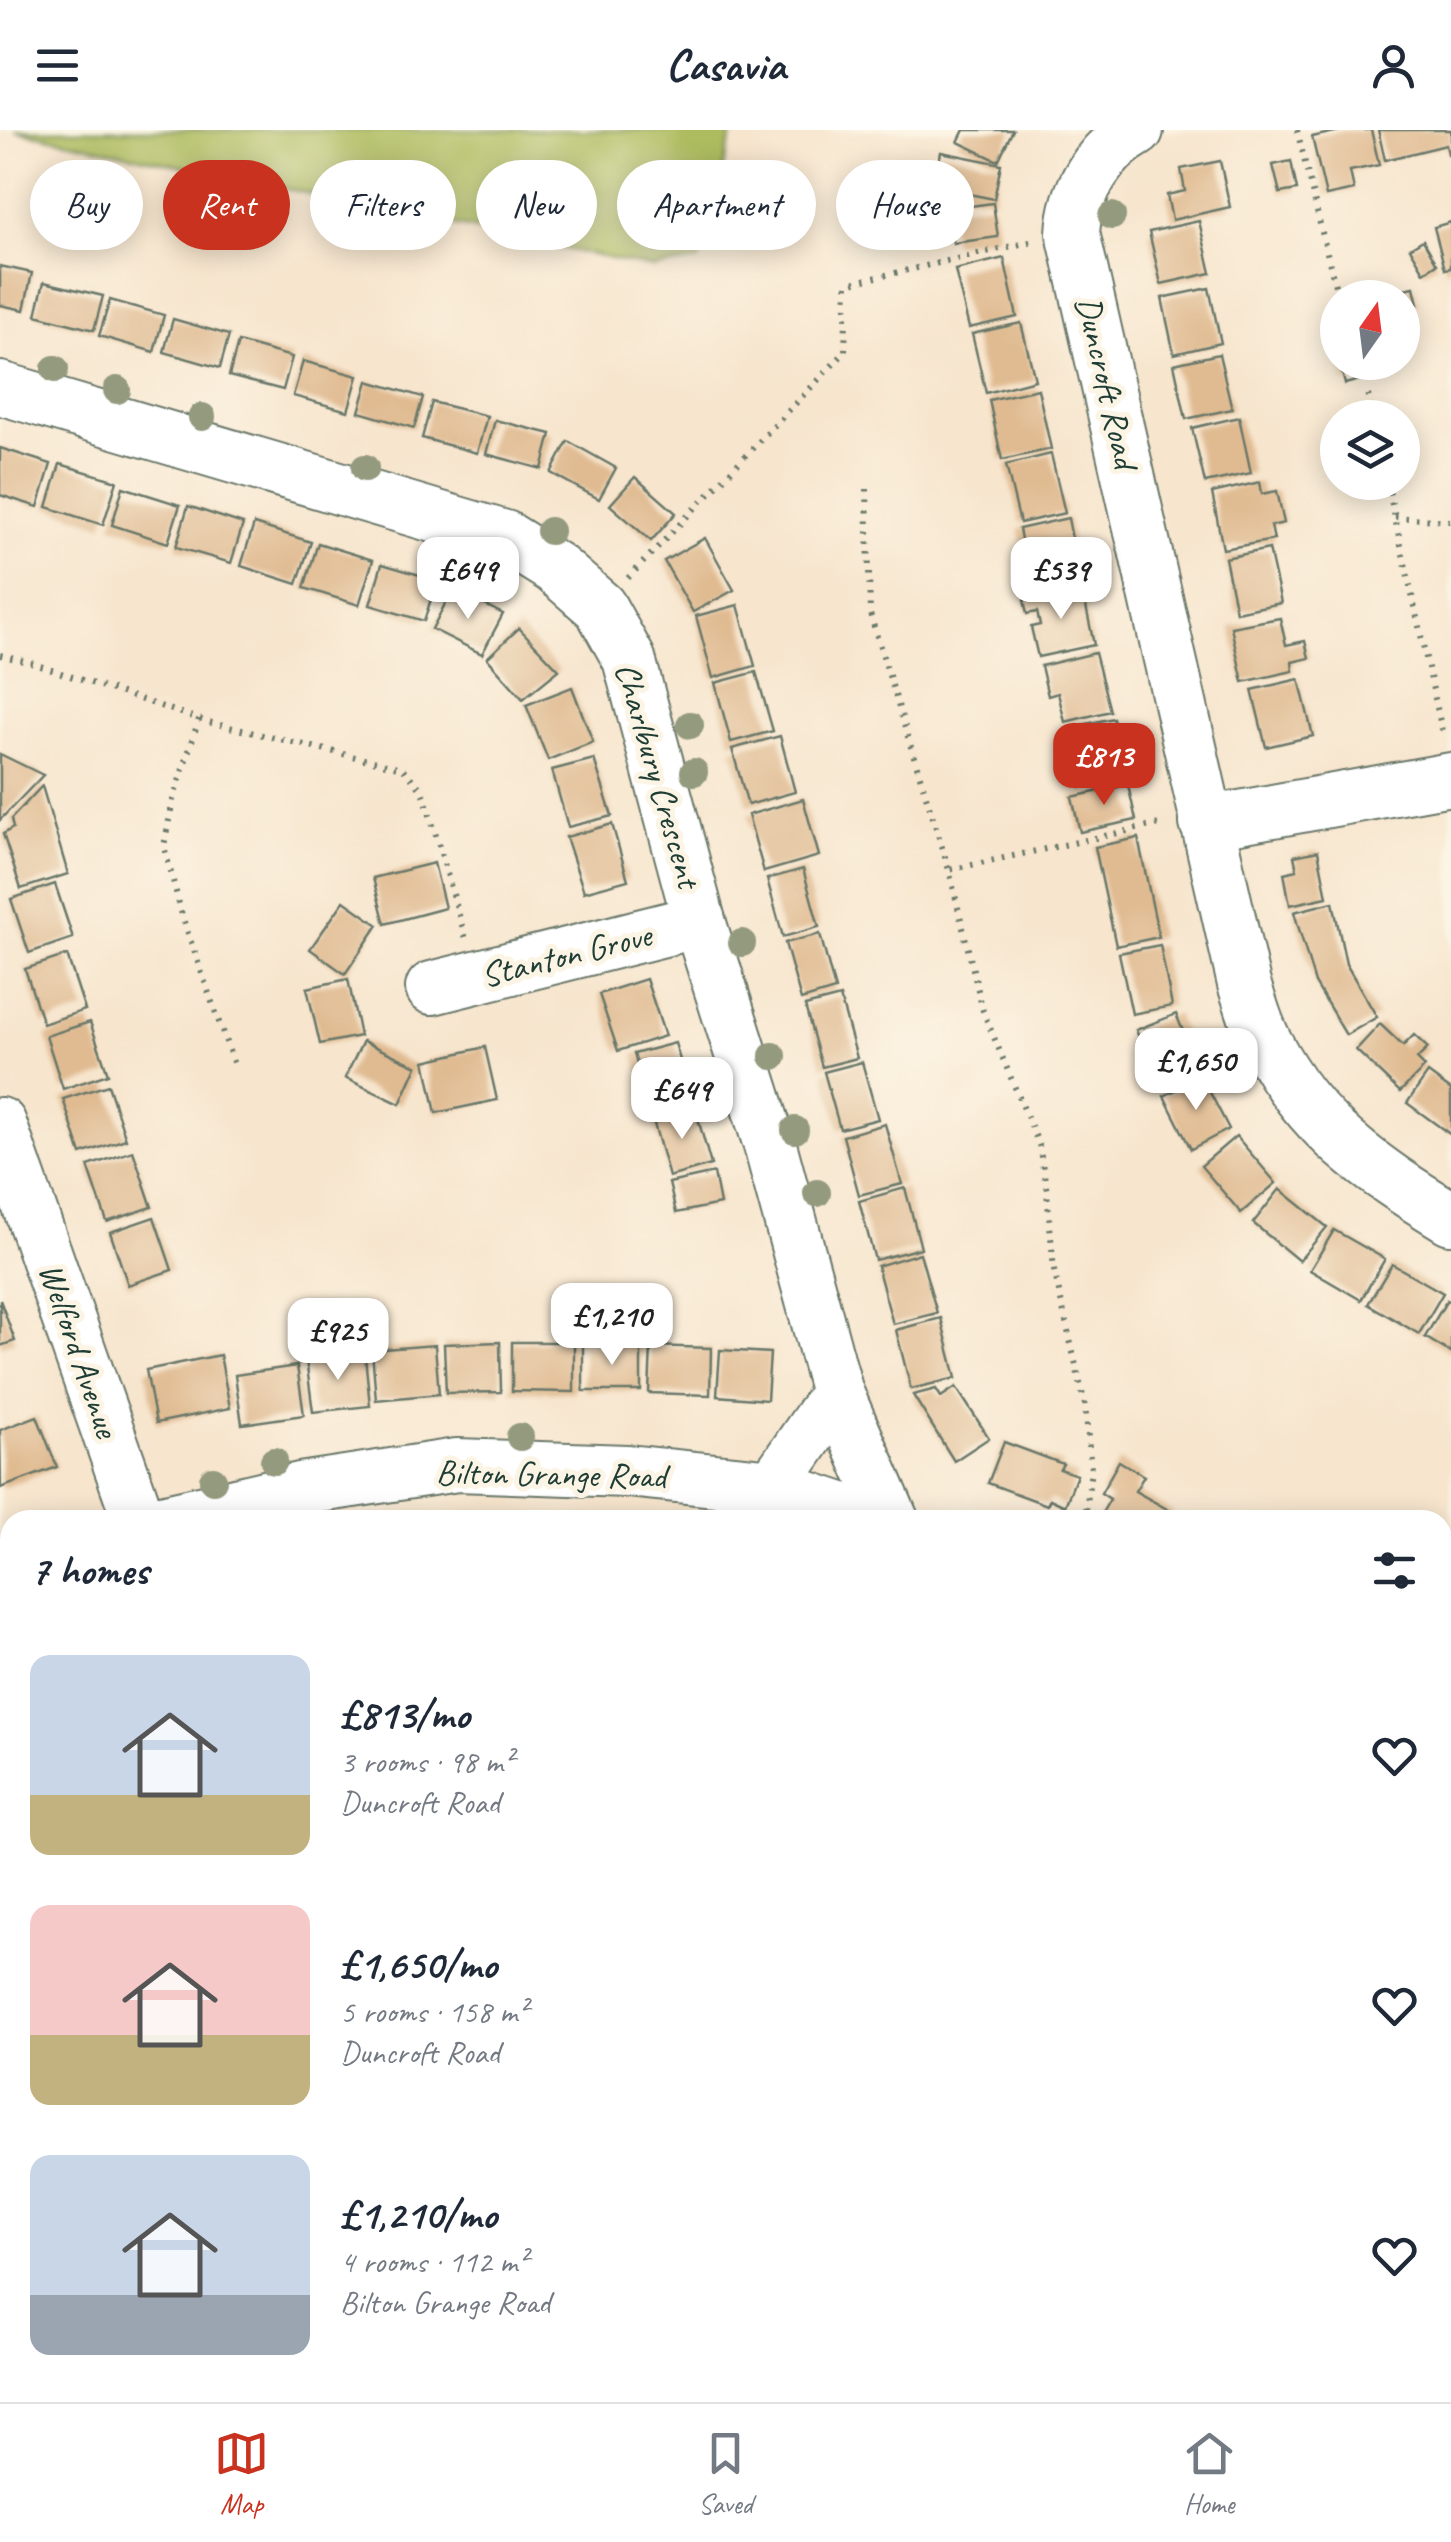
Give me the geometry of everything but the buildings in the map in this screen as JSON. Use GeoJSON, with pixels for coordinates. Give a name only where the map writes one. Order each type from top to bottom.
{"type":"FeatureCollection","features":[{"type":"Feature","properties":{"kind":"street","name":"Duncroft Road"},"geometry":{"type":"LineString","coordinates":[[1137,130],[1106,155],[1084,184],[1073,233],[1244,984],[1264,1041],[1293,1088],[1335,1138],[1389,1180],[1451,1218]]}},
{"type":"Feature","properties":{"kind":"street","name":"Charlbury Crescent"},"geometry":{"type":"LineString","coordinates":[[0,388],[505,537],[554,568],[600,608],[629,660],[699,921],[770,1144],[838,1393],[888,1510]]}},
{"type":"Feature","properties":{"kind":"street"},"geometry":{"type":"LineString","coordinates":[[1206,819],[1449,766]]}},
{"type":"Feature","properties":{"kind":"street","name":"Stanton Grove"},"geometry":{"type":"LineString","coordinates":[[455,983],[699,921]]}},
{"type":"Feature","properties":{"kind":"street","name":"Welford Avenue"},"geometry":{"type":"LineString","coordinates":[[0,1124],[135,1510]]}},
{"type":"Feature","properties":{"kind":"street"},"geometry":{"type":"LineString","coordinates":[[773,1486],[838,1393]]}},
{"type":"Feature","properties":{"kind":"street","name":"Bilton Grange Road"},"geometry":{"type":"LineString","coordinates":[[209,1510],[300,1489],[457,1465],[627,1470],[773,1486],[844,1510]]}},
{"type":"Feature","properties":{"kind":"path"},"geometry":{"type":"LineString","coordinates":[[1297,130],[1334,280]]}},
{"type":"Feature","properties":{"kind":"path"},"geometry":{"type":"LineString","coordinates":[[600,608],[845,352],[847,284],[1073,233]]}},
{"type":"Feature","properties":{"kind":"path"},"geometry":{"type":"LineString","coordinates":[[1368,394],[1369,400]]}},
{"type":"Feature","properties":{"kind":"path"},"geometry":{"type":"LineString","coordinates":[[867,488],[870,614],[948,870],[984,1011],[1038,1145],[1054,1270],[1085,1405],[1091,1470],[1086,1510]]}},
{"type":"Feature","properties":{"kind":"path"},"geometry":{"type":"LineString","coordinates":[[1392,500],[1449,766]]}},
{"type":"Feature","properties":{"kind":"path"},"geometry":{"type":"LineString","coordinates":[[1395,517],[1451,521]]}},
{"type":"Feature","properties":{"kind":"path"},"geometry":{"type":"LineString","coordinates":[[0,655],[198,719],[402,768],[424,791],[455,983]]}},
{"type":"Feature","properties":{"kind":"path"},"geometry":{"type":"LineString","coordinates":[[198,719],[172,800],[164,846],[183,920],[234,1065]]}},
{"type":"Feature","properties":{"kind":"path"},"geometry":{"type":"LineString","coordinates":[[948,870],[1206,819]]}},
{"type":"Feature","properties":{"kind":"green space"},"geometry":{"type":"Polygon","coordinates":[[[15,130],[733,130],[725,160],[617,160],[617,250],[702,250],[699,261],[653,268],[570,250],[597,250],[597,160],[476,160],[476,230],[456,225],[456,160],[310,160],[310,194],[290,189],[290,160],[163,162],[15,130]]]}}]}
